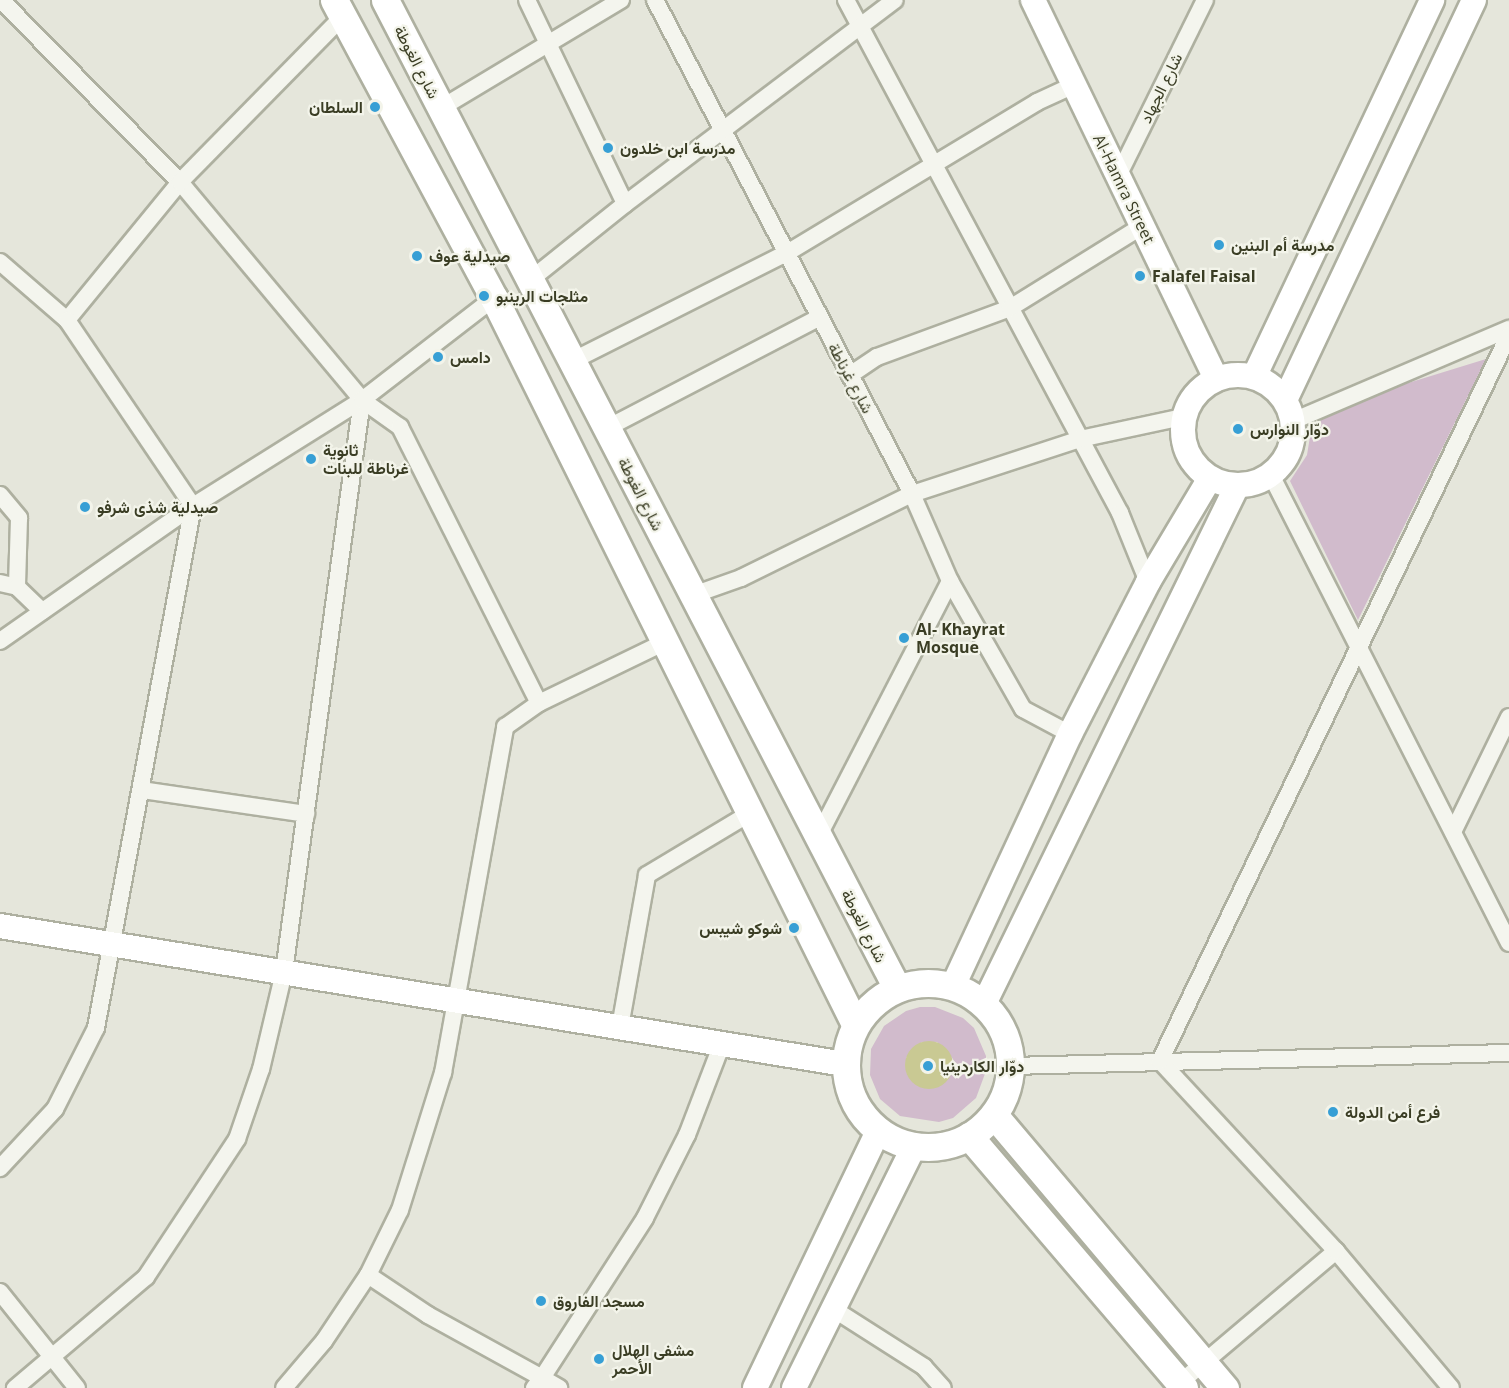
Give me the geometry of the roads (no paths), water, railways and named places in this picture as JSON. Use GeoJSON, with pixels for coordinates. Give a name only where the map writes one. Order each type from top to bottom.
{"type":"FeatureCollection","features":[{"type":"Feature","properties":{"kind":"main road","name":"شارع الغوطة"},"geometry":{"type":"LineString","coordinates":[[385,0],[897,988]]}},
{"type":"Feature","properties":{"kind":"main road","name":"Al-Hamra Street"},"geometry":{"type":"LineString","coordinates":[[1033,0],[1216,379]]}},
{"type":"Feature","properties":{"kind":"main road"},"geometry":{"type":"LineString","coordinates":[[1254,377],[1432,0]]}},
{"type":"Feature","properties":{"kind":"main road"},"geometry":{"type":"LineString","coordinates":[[1289,411],[1276,390],[1254,377],[1228,375],[1216,379],[1201,388],[1183,417],[1186,452],[1210,478],[1237,486],[1255,483],[1271,475],[1290,451],[1289,411],[1474,0]]}},
{"type":"Feature","properties":{"kind":"main road"},"geometry":{"type":"LineString","coordinates":[[339,8],[494,298],[855,1024]]}},
{"type":"Feature","properties":{"kind":"main road"},"geometry":{"type":"LineString","coordinates":[[953,986],[1070,734],[1148,582],[1210,478]]}},
{"type":"Feature","properties":{"kind":"main road"},"geometry":{"type":"LineString","coordinates":[[984,1004],[1237,486]]}},
{"type":"Feature","properties":{"kind":"main road"},"geometry":{"type":"LineString","coordinates":[[0,926],[845,1064]]}},
{"type":"Feature","properties":{"kind":"main road"},"geometry":{"type":"LineString","coordinates":[[934,982],[953,986],[984,1004],[999,1022],[1008,1043],[1011,1066],[1006,1092],[994,1115],[969,1137],[942,1146],[914,1146],[878,1131],[854,1101],[845,1064],[855,1024],[880,997],[897,988],[934,982]]}},
{"type":"Feature","properties":{"kind":"main road"},"geometry":{"type":"LineString","coordinates":[[994,1115],[1225,1388]]}},
{"type":"Feature","properties":{"kind":"main road"},"geometry":{"type":"LineString","coordinates":[[755,1388],[878,1131]]}},
{"type":"Feature","properties":{"kind":"main road"},"geometry":{"type":"LineString","coordinates":[[969,1137],[1179,1386]]}},
{"type":"Feature","properties":{"kind":"main road"},"geometry":{"type":"LineString","coordinates":[[794,1388],[835,1310],[914,1146]]}},
{"type":"Feature","properties":{"kind":"street"},"geometry":{"type":"LineString","coordinates":[[0,0],[180,182],[362,400],[400,427],[539,703]]}},
{"type":"Feature","properties":{"kind":"street"},"geometry":{"type":"LineString","coordinates":[[527,0],[626,204]]}},
{"type":"Feature","properties":{"kind":"street"},"geometry":{"type":"LineString","coordinates":[[441,108],[621,0]]}},
{"type":"Feature","properties":{"kind":"street","name":"شارع غرناطة"},"geometry":{"type":"LineString","coordinates":[[655,0],[912,494],[950,581],[1023,709],[1070,734]]}},
{"type":"Feature","properties":{"kind":"street"},"geometry":{"type":"LineString","coordinates":[[846,0],[1120,513],[1148,582]]}},
{"type":"Feature","properties":{"kind":"street"},"geometry":{"type":"LineString","coordinates":[[530,280],[722,130],[895,0]]}},
{"type":"Feature","properties":{"kind":"street","name":"شارع الجهاد"},"geometry":{"type":"LineString","coordinates":[[1118,176],[1205,0]]}},
{"type":"Feature","properties":{"kind":"street"},"geometry":{"type":"LineString","coordinates":[[67,320],[180,182],[339,8]]}},
{"type":"Feature","properties":{"kind":"street"},"geometry":{"type":"LineString","coordinates":[[572,361],[787,253],[1037,102],[1074,85]]}},
{"type":"Feature","properties":{"kind":"street"},"geometry":{"type":"LineString","coordinates":[[850,375],[877,357],[1010,308],[1142,226]]}},
{"type":"Feature","properties":{"kind":"street"},"geometry":{"type":"LineString","coordinates":[[0,262],[67,320],[193,506],[114,944],[96,1028],[60,1099],[0,1168]]}},
{"type":"Feature","properties":{"kind":"street"},"geometry":{"type":"LineString","coordinates":[[0,641],[193,506],[362,400],[494,298]]}},
{"type":"Feature","properties":{"kind":"street"},"geometry":{"type":"LineString","coordinates":[[607,429],[820,318]]}},
{"type":"Feature","properties":{"kind":"street"},"geometry":{"type":"LineString","coordinates":[[1289,411],[1509,329]]}},
{"type":"Feature","properties":{"kind":"street"},"geometry":{"type":"LineString","coordinates":[[1160,1061],[1509,335]]}},
{"type":"Feature","properties":{"kind":"street"},"geometry":{"type":"LineString","coordinates":[[15,1388],[54,1359],[146,1277],[237,1139],[261,1069],[284,972],[362,400]]}},
{"type":"Feature","properties":{"kind":"street"},"geometry":{"type":"LineString","coordinates":[[693,595],[741,578],[912,494],[1080,439],[1183,417]]}},
{"type":"Feature","properties":{"kind":"street"},"geometry":{"type":"LineString","coordinates":[[1271,475],[1509,943]]}},
{"type":"Feature","properties":{"kind":"street"},"geometry":{"type":"LineString","coordinates":[[0,495],[19,518],[8,585],[42,611]]}},
{"type":"Feature","properties":{"kind":"street"},"geometry":{"type":"LineString","coordinates":[[818,837],[950,581]]}},
{"type":"Feature","properties":{"kind":"street"},"geometry":{"type":"LineString","coordinates":[[284,1388],[324,1341],[368,1275],[400,1210],[442,1073],[458,1000],[505,727],[539,703],[665,642]]}},
{"type":"Feature","properties":{"kind":"street"},"geometry":{"type":"LineString","coordinates":[[1453,832],[1509,717]]}},
{"type":"Feature","properties":{"kind":"street"},"geometry":{"type":"LineString","coordinates":[[142,790],[306,814]]}},
{"type":"Feature","properties":{"kind":"street"},"geometry":{"type":"LineString","coordinates":[[620,1027],[647,875],[750,813]]}},
{"type":"Feature","properties":{"kind":"street"},"geometry":{"type":"LineString","coordinates":[[538,1383],[645,1218],[687,1136],[722,1044]]}},
{"type":"Feature","properties":{"kind":"street"},"geometry":{"type":"LineString","coordinates":[[1011,1066],[1505,1049]]}},
{"type":"Feature","properties":{"kind":"street"},"geometry":{"type":"LineString","coordinates":[[1160,1061],[1336,1251],[1451,1388]]}},
{"type":"Feature","properties":{"kind":"street"},"geometry":{"type":"LineString","coordinates":[[1179,1386],[1336,1251]]}},
{"type":"Feature","properties":{"kind":"street"},"geometry":{"type":"LineString","coordinates":[[368,1275],[538,1383],[559,1388]]}},
{"type":"Feature","properties":{"kind":"street"},"geometry":{"type":"LineString","coordinates":[[0,1292],[77,1388]]}},
{"type":"Feature","properties":{"kind":"street"},"geometry":{"type":"LineString","coordinates":[[835,1310],[924,1367],[943,1388]]}},
{"type":"Feature","properties":{"kind":"place","name":"السلطان"},"geometry":{"type":"Point","coordinates":[375,107]}},
{"type":"Feature","properties":{"kind":"place","name":"مدرسة ابن خلدون"},"geometry":{"type":"Point","coordinates":[608,148]}},
{"type":"Feature","properties":{"kind":"place","name":"مدرسة أم البنين"},"geometry":{"type":"Point","coordinates":[1219,245]}},
{"type":"Feature","properties":{"kind":"place","name":"صيدلية عوف"},"geometry":{"type":"Point","coordinates":[417,256]}},
{"type":"Feature","properties":{"kind":"place","name":"Falafel Faisal"},"geometry":{"type":"Point","coordinates":[1140,276]}},
{"type":"Feature","properties":{"kind":"place","name":"مثلجات الرينبو"},"geometry":{"type":"Point","coordinates":[484,296]}},
{"type":"Feature","properties":{"kind":"place","name":"دامس"},"geometry":{"type":"Point","coordinates":[438,357]}},
{"type":"Feature","properties":{"kind":"place","name":"دوّار النوارس"},"geometry":{"type":"Point","coordinates":[1238,429]}},
{"type":"Feature","properties":{"kind":"place","name":"ثانوية غرناطة للبنات"},"geometry":{"type":"Point","coordinates":[311,459]}},
{"type":"Feature","properties":{"kind":"place","name":"صيدلية شذى شرفو"},"geometry":{"type":"Point","coordinates":[85,507]}},
{"type":"Feature","properties":{"kind":"place","name":"Al- Khayrat Mosque"},"geometry":{"type":"Point","coordinates":[904,638]}},
{"type":"Feature","properties":{"kind":"place","name":"شوكو شيبس"},"geometry":{"type":"Point","coordinates":[794,928]}},
{"type":"Feature","properties":{"kind":"place","name":"دوّار الكاردينيا"},"geometry":{"type":"Point","coordinates":[928,1066]}},
{"type":"Feature","properties":{"kind":"place","name":"فرع أمن الدولة"},"geometry":{"type":"Point","coordinates":[1333,1112]}},
{"type":"Feature","properties":{"kind":"place","name":"مسجد الفاروق"},"geometry":{"type":"Point","coordinates":[541,1301]}},
{"type":"Feature","properties":{"kind":"place","name":"مشفى الهلال الأحمر"},"geometry":{"type":"Point","coordinates":[599,1359]}}]}
